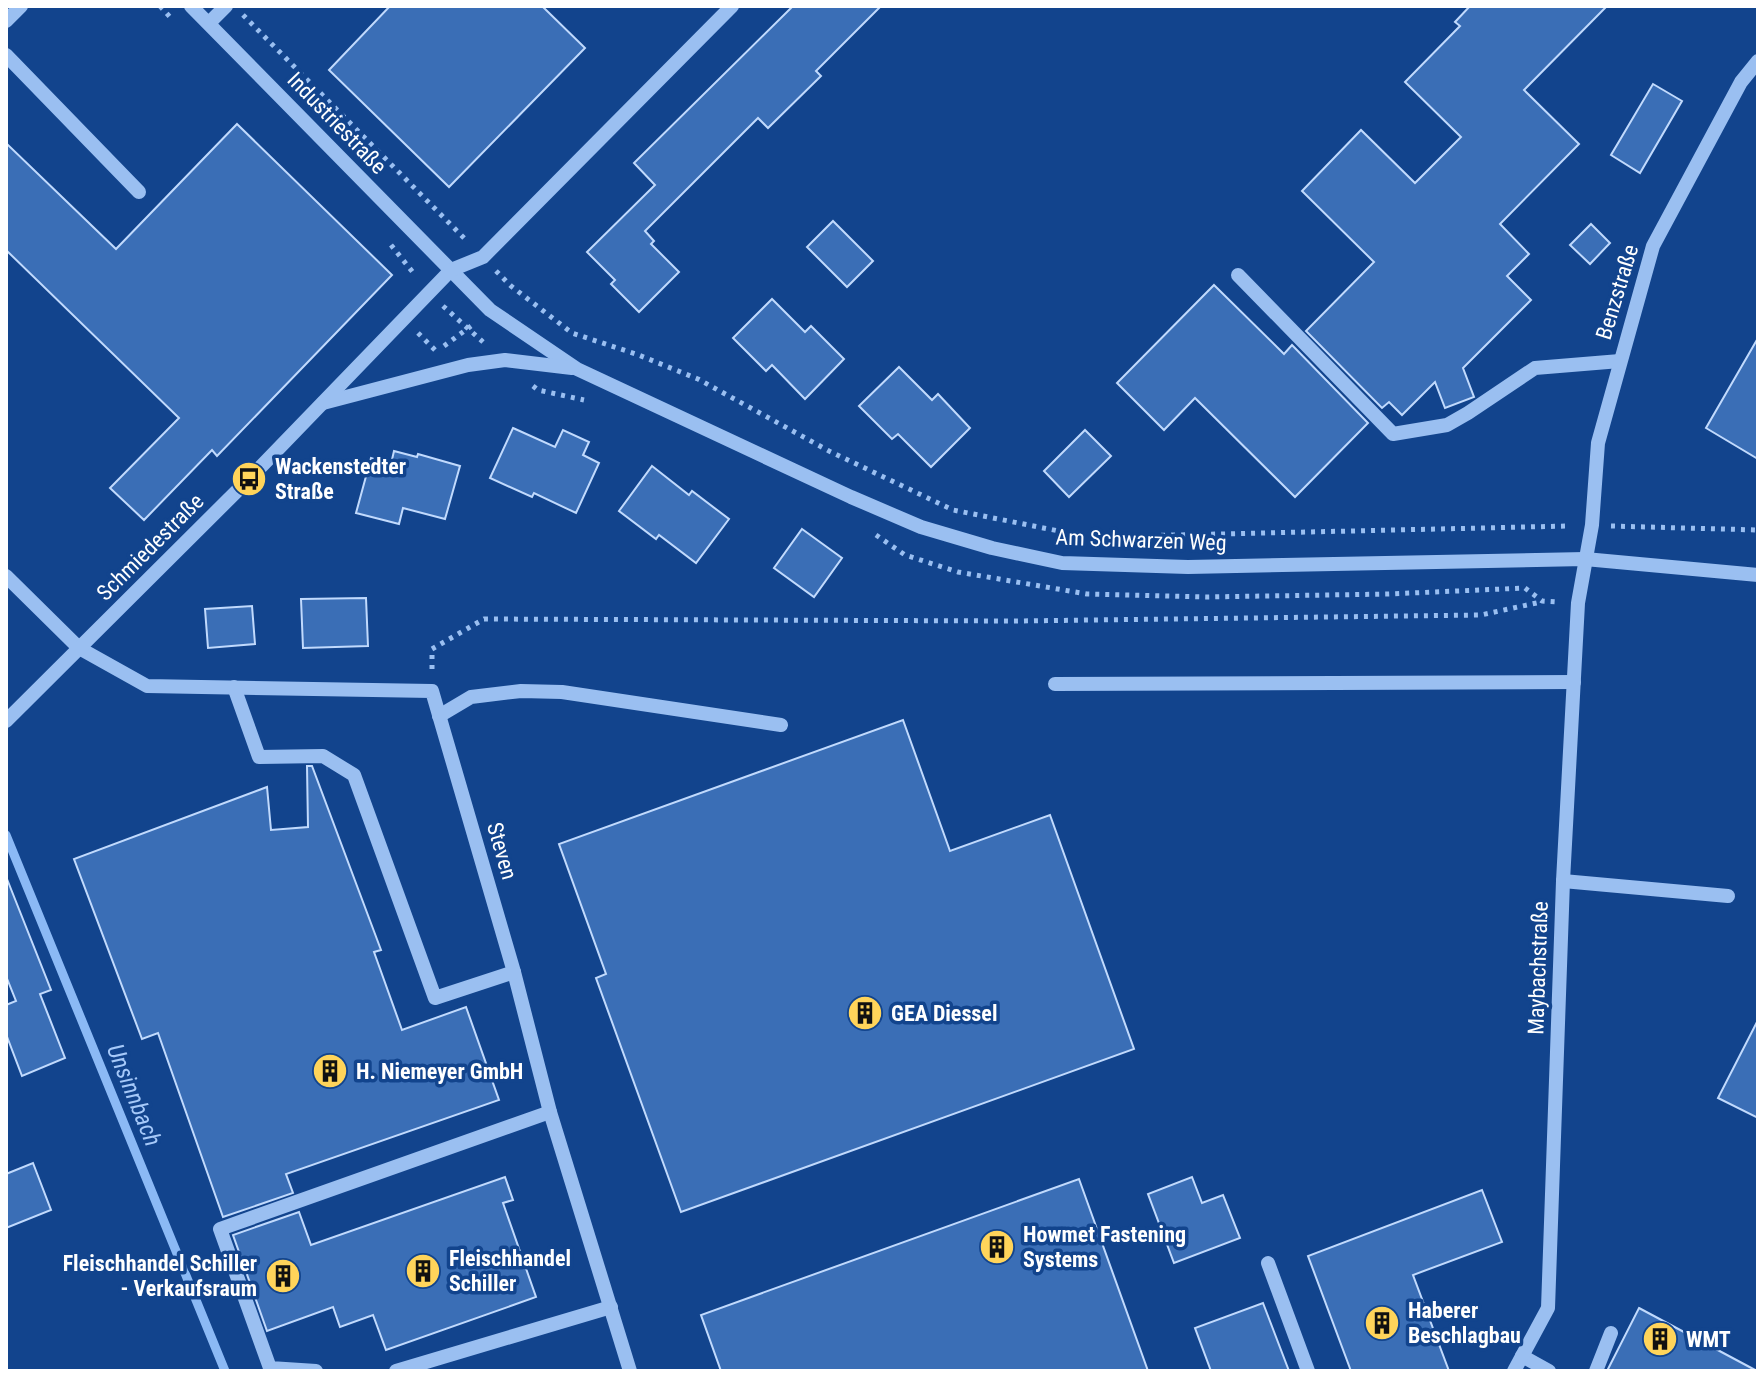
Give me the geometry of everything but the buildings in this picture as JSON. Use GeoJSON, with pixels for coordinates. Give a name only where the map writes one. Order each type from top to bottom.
{"type":"FeatureCollection","features":[{"type":"Feature","properties":{"kind":"street"},"geometry":{"type":"LineString","coordinates":[[6,21],[21,6]]}},
{"type":"Feature","properties":{"kind":"street","name":"Industriestraße"},"geometry":{"type":"LineString","coordinates":[[191,6],[451,270]]}},
{"type":"Feature","properties":{"kind":"street"},"geometry":{"type":"LineString","coordinates":[[209,23],[226,6]]}},
{"type":"Feature","properties":{"kind":"street"},"geometry":{"type":"LineString","coordinates":[[451,270],[483,257],[732,6]]}},
{"type":"Feature","properties":{"kind":"street"},"geometry":{"type":"LineString","coordinates":[[6,55],[139,192]]}},
{"type":"Feature","properties":{"kind":"street","name":"Benzstraße"},"geometry":{"type":"LineString","coordinates":[[1585,559],[1592,525],[1598,443],[1653,246],[1741,82],[1758,61]]}},
{"type":"Feature","properties":{"kind":"street","name":"Schmiedestraße"},"geometry":{"type":"LineString","coordinates":[[6,721],[451,270]]}},
{"type":"Feature","properties":{"kind":"street","name":"Am Schwarzen Weg"},"geometry":{"type":"LineString","coordinates":[[451,270],[490,310],[577,369],[851,497],[921,527],[992,548],[1062,563],[1188,567],[1585,559],[1758,575]]}},
{"type":"Feature","properties":{"kind":"street"},"geometry":{"type":"LineString","coordinates":[[1238,275],[1393,434],[1447,425],[1535,368],[1620,361]]}},
{"type":"Feature","properties":{"kind":"street"},"geometry":{"type":"LineString","coordinates":[[323,403],[468,365],[505,360],[577,369]]}},
{"type":"Feature","properties":{"kind":"street","name":"Maybachstraße"},"geometry":{"type":"LineString","coordinates":[[1514,1371],[1548,1308],[1563,881],[1578,603],[1585,559]]}},
{"type":"Feature","properties":{"kind":"street","name":"Steven"},"geometry":{"type":"LineString","coordinates":[[6,576],[79,648],[147,686],[432,691],[514,972],[550,1112],[630,1371]]}},
{"type":"Feature","properties":{"kind":"street"},"geometry":{"type":"LineString","coordinates":[[1055,684],[1574,682]]}},
{"type":"Feature","properties":{"kind":"street"},"geometry":{"type":"LineString","coordinates":[[234,687],[259,757],[323,756],[354,775],[435,998],[514,972]]}},
{"type":"Feature","properties":{"kind":"street"},"geometry":{"type":"LineString","coordinates":[[439,716],[471,697],[521,691],[562,692],[781,725]]}},
{"type":"Feature","properties":{"kind":"street"},"geometry":{"type":"LineString","coordinates":[[1563,881],[1728,896]]}},
{"type":"Feature","properties":{"kind":"street"},"geometry":{"type":"LineString","coordinates":[[316,1371],[270,1368],[220,1229],[550,1112]]}},
{"type":"Feature","properties":{"kind":"street"},"geometry":{"type":"LineString","coordinates":[[1268,1263],[1308,1371]]}},
{"type":"Feature","properties":{"kind":"street"},"geometry":{"type":"LineString","coordinates":[[396,1371],[611,1307]]}},
{"type":"Feature","properties":{"kind":"street"},"geometry":{"type":"LineString","coordinates":[[1596,1371],[1611,1333]]}},
{"type":"Feature","properties":{"kind":"street"},"geometry":{"type":"LineString","coordinates":[[1522,1356],[1549,1371]]}},
{"type":"Feature","properties":{"kind":"path"},"geometry":{"type":"LineString","coordinates":[[234,6],[511,286],[572,333],[698,379],[829,451],[953,510],[1089,537],[1592,525],[1758,530]]}},
{"type":"Feature","properties":{"kind":"path"},"geometry":{"type":"LineString","coordinates":[[429,292],[505,360]]}},
{"type":"Feature","properties":{"kind":"path"},"geometry":{"type":"LineString","coordinates":[[432,649],[484,619],[1016,621],[1481,615],[1542,601]]}},
{"type":"Feature","properties":{"kind":"waterway","name":"Unsinnbach"},"geometry":{"type":"LineString","coordinates":[[6,835],[225,1371]]}},
{"type":"Feature","properties":{"kind":"place","name":"Wackenstedter Straße"},"geometry":{"type":"Point","coordinates":[249,479]}},
{"type":"Feature","properties":{"kind":"place","name":"GEA Diessel"},"geometry":{"type":"Point","coordinates":[865,1013]}},
{"type":"Feature","properties":{"kind":"place","name":"H. Niemeyer GmbH"},"geometry":{"type":"Point","coordinates":[330,1071]}},
{"type":"Feature","properties":{"kind":"place","name":"Howmet Fastening Systems"},"geometry":{"type":"Point","coordinates":[997,1247]}},
{"type":"Feature","properties":{"kind":"place","name":"Fleischhandel Schiller"},"geometry":{"type":"Point","coordinates":[423,1271]}},
{"type":"Feature","properties":{"kind":"place","name":"Fleischhandel Schiller - Verkaufsraum"},"geometry":{"type":"Point","coordinates":[283,1276]}},
{"type":"Feature","properties":{"kind":"place","name":"Haberer Beschlagbau"},"geometry":{"type":"Point","coordinates":[1382,1323]}},
{"type":"Feature","properties":{"kind":"place","name":"WMT"},"geometry":{"type":"Point","coordinates":[1660,1339]}}]}
